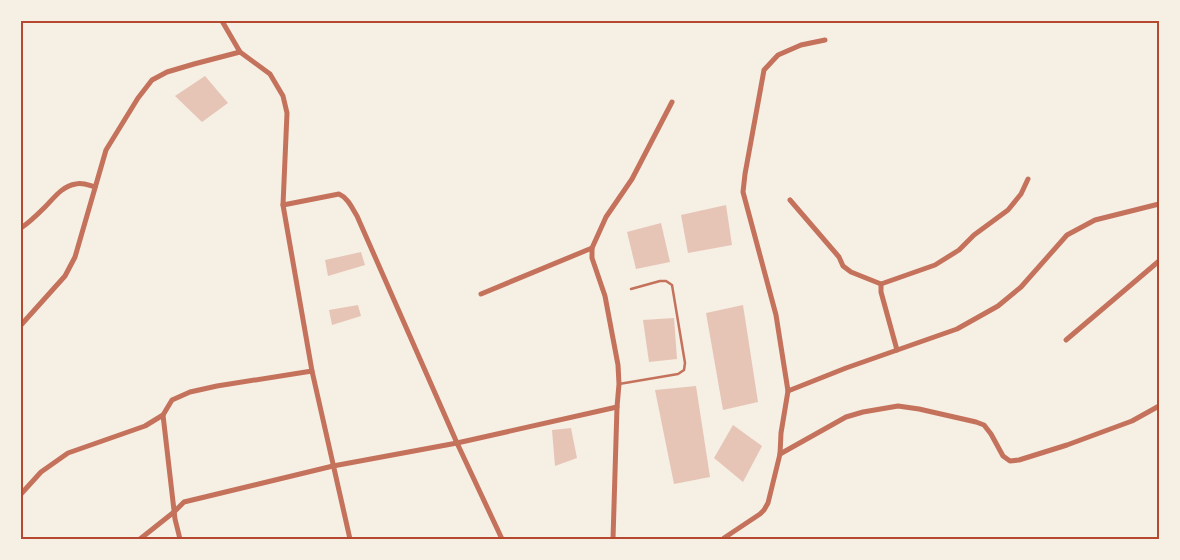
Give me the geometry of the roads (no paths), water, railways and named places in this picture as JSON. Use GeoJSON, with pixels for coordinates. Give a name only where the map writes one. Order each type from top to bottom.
{"type":"FeatureCollection","features":[{"type":"Feature","properties":{"kind":"street"},"geometry":{"type":"LineString","coordinates":[[222,21],[240,52],[270,74],[283,96],[287,113],[283,205],[312,370],[350,539]]}},
{"type":"Feature","properties":{"kind":"street"},"geometry":{"type":"LineString","coordinates":[[724,539],[760,514],[768,503],[780,454],[781,433],[788,392],[776,315],[743,192],[764,70],[778,55],[801,45],[825,40]]}},
{"type":"Feature","properties":{"kind":"street"},"geometry":{"type":"LineString","coordinates":[[21,325],[65,276],[75,257],[106,150],[138,98],[152,80],[167,72],[240,52]]}},
{"type":"Feature","properties":{"kind":"street"},"geometry":{"type":"LineString","coordinates":[[613,539],[619,384],[618,365],[605,296],[592,258],[592,248],[606,217],[632,179],[672,102]]}},
{"type":"Feature","properties":{"kind":"street"},"geometry":{"type":"LineString","coordinates":[[790,200],[839,258],[843,266],[851,272],[881,284],[935,265],[959,250],[974,235],[1008,210],[1028,179]]}},
{"type":"Feature","properties":{"kind":"street"},"geometry":{"type":"LineString","coordinates":[[21,228],[68,186],[84,183],[95,187]]}},
{"type":"Feature","properties":{"kind":"street"},"geometry":{"type":"LineString","coordinates":[[283,205],[339,194],[345,196],[349,202],[502,539]]}},
{"type":"Feature","properties":{"kind":"street"},"geometry":{"type":"LineString","coordinates":[[788,392],[846,368],[957,329],[998,306],[1021,287],[1067,235],[1095,220],[1158,206]]}},
{"type":"Feature","properties":{"kind":"street"},"geometry":{"type":"LineString","coordinates":[[481,294],[592,248]]}},
{"type":"Feature","properties":{"kind":"street"},"geometry":{"type":"LineString","coordinates":[[1066,340],[1159,261]]}},
{"type":"Feature","properties":{"kind":"street"},"geometry":{"type":"LineString","coordinates":[[881,284],[881,292],[897,350]]}},
{"type":"Feature","properties":{"kind":"street"},"geometry":{"type":"LineString","coordinates":[[21,494],[41,472],[68,453],[145,426],[163,415],[172,400],[190,392],[312,370]]}},
{"type":"Feature","properties":{"kind":"street"},"geometry":{"type":"LineString","coordinates":[[780,454],[846,417],[898,406],[957,417],[984,425],[1003,456],[1010,461],[1019,460],[1068,445],[1132,421],[1159,406]]}},
{"type":"Feature","properties":{"kind":"street"},"geometry":{"type":"LineString","coordinates":[[140,539],[184,502],[333,466],[457,443],[617,407]]}},
{"type":"Feature","properties":{"kind":"street"},"geometry":{"type":"LineString","coordinates":[[163,415],[174,512],[180,539]]}},
{"type":"Feature","properties":{"kind":"lane"},"geometry":{"type":"LineString","coordinates":[[619,384],[678,374],[684,370],[685,363],[672,285],[666,280],[631,289]]}}]}
